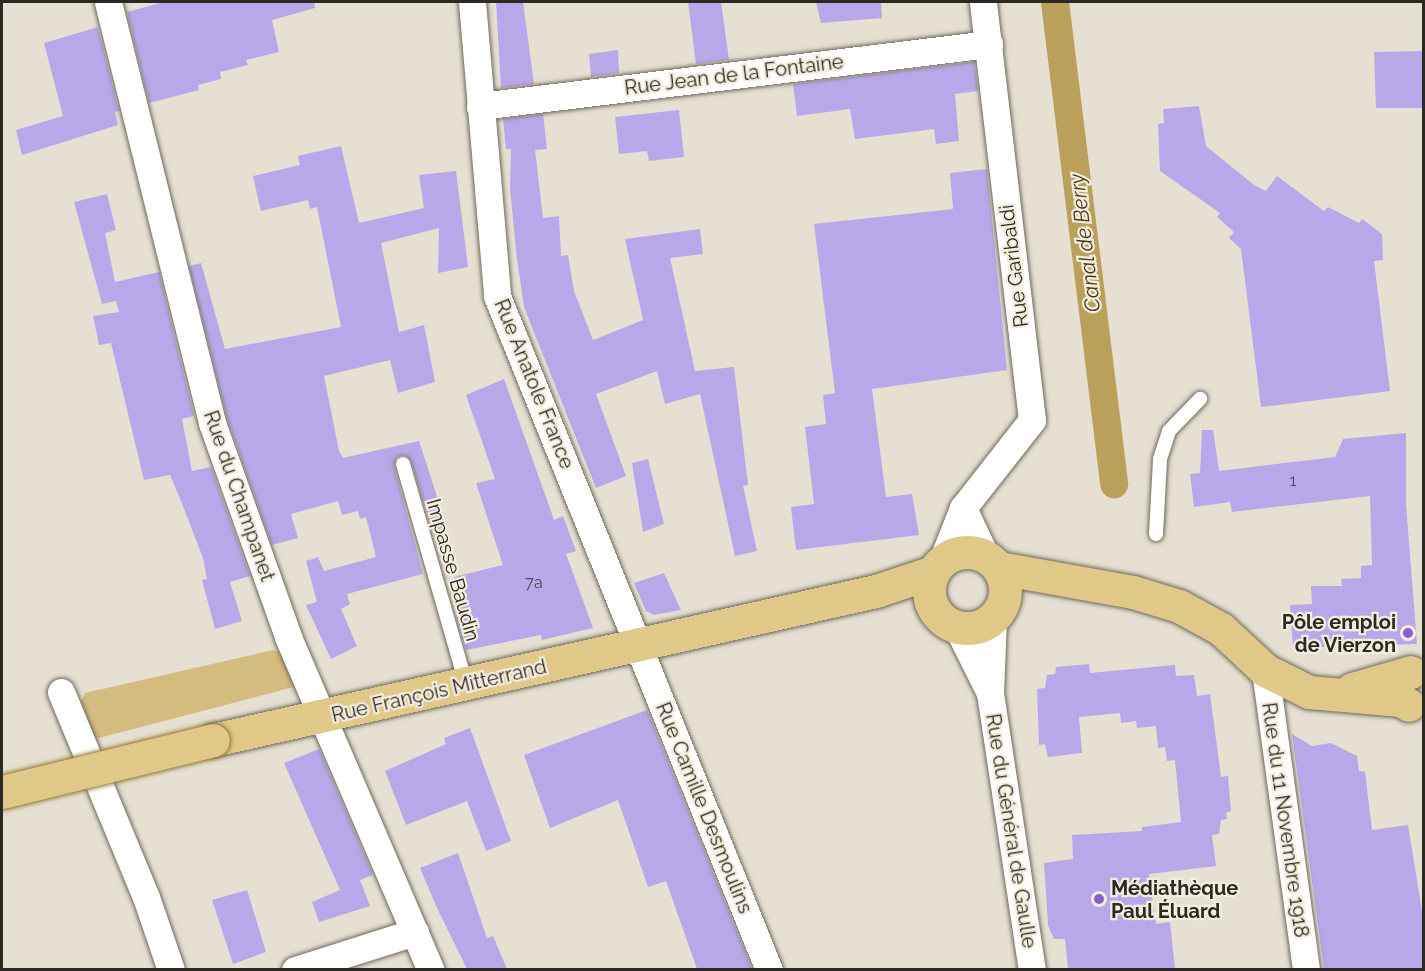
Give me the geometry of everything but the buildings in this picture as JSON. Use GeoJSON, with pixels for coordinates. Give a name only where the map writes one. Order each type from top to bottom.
{"type":"FeatureCollection","features":[{"type":"Feature","properties":{"kind":"main road"},"geometry":{"type":"LineString","coordinates":[[1070,584],[1031,593],[976,627],[945,617],[929,590],[938,567],[963,552],[1070,584],[1133,592],[1179,606],[1221,629],[1264,670],[1309,692],[1401,700],[1416,713]]}},
{"type":"Feature","properties":{"kind":"main road"},"geometry":{"type":"LineString","coordinates":[[992,562],[1006,587],[997,613]]}},
{"type":"Feature","properties":{"kind":"main road","name":"Rue François Mitterrand"},"geometry":{"type":"LineString","coordinates":[[2,792],[213,740],[467,686],[876,591],[938,567]]}},
{"type":"Feature","properties":{"kind":"main road","name":"Rue François Mitterrand"},"geometry":{"type":"LineString","coordinates":[[876,591],[945,617]]}},
{"type":"Feature","properties":{"kind":"main road"},"geometry":{"type":"LineString","coordinates":[[1339,693],[1417,666]]}},
{"type":"Feature","properties":{"kind":"main road"},"geometry":{"type":"LineString","coordinates":[[1416,713],[1406,686],[1417,666]]}},
{"type":"Feature","properties":{"kind":"street","name":"Rue du Champanet"},"geometry":{"type":"LineString","coordinates":[[108,2],[212,423],[284,626],[321,717],[431,969]]}},
{"type":"Feature","properties":{"kind":"street","name":"Rue Anatole France"},"geometry":{"type":"LineString","coordinates":[[472,2],[497,296],[639,646]]}},
{"type":"Feature","properties":{"kind":"street","name":"Rue Garibaldi"},"geometry":{"type":"LineString","coordinates":[[938,567],[963,508],[1032,420],[983,2]]}},
{"type":"Feature","properties":{"kind":"street","name":"Rue Jean de la Fontaine"},"geometry":{"type":"LineString","coordinates":[[480,106],[989,44]]}},
{"type":"Feature","properties":{"kind":"street"},"geometry":{"type":"LineString","coordinates":[[963,508],[992,562]]}},
{"type":"Feature","properties":{"kind":"street","name":"Rue du Général de Gaulle"},"geometry":{"type":"LineString","coordinates":[[997,613],[990,693],[1032,969]]}},
{"type":"Feature","properties":{"kind":"street","name":"Rue du Général de Gaulle"},"geometry":{"type":"LineString","coordinates":[[945,617],[990,693]]}},
{"type":"Feature","properties":{"kind":"street","name":"Rue Camille Desmoulins"},"geometry":{"type":"LineString","coordinates":[[639,646],[769,969]]}},
{"type":"Feature","properties":{"kind":"street","name":"Rue du 11 Novembre 1918"},"geometry":{"type":"LineString","coordinates":[[1264,670],[1306,969]]}},
{"type":"Feature","properties":{"kind":"street"},"geometry":{"type":"LineString","coordinates":[[61,692],[146,897],[171,969]]}},
{"type":"Feature","properties":{"kind":"street"},"geometry":{"type":"LineString","coordinates":[[295,969],[415,932]]}},
{"type":"Feature","properties":{"kind":"lane"},"geometry":{"type":"LineString","coordinates":[[1156,534],[1160,459],[1169,431],[1200,399]]}},
{"type":"Feature","properties":{"kind":"lane","name":"Impasse Baudin"},"geometry":{"type":"LineString","coordinates":[[403,464],[467,686]]}},
{"type":"Feature","properties":{"kind":"shaded area"},"geometry":{"type":"Polygon","coordinates":[[[273,650],[283,654],[294,687],[95,739],[81,702],[85,693],[273,650]]]}},
{"type":"Feature","properties":{"kind":"waterway","name":"Canal de Berry"},"geometry":{"type":"LineString","coordinates":[[1055,2],[1114,484]]}},
{"type":"Feature","properties":{"kind":"place","name":"Pôle emploi de Vierzon"},"geometry":{"type":"Point","coordinates":[1408,633]}},
{"type":"Feature","properties":{"kind":"place","name":"Médiathèque Paul Éluard"},"geometry":{"type":"Point","coordinates":[1099,899]}}]}
